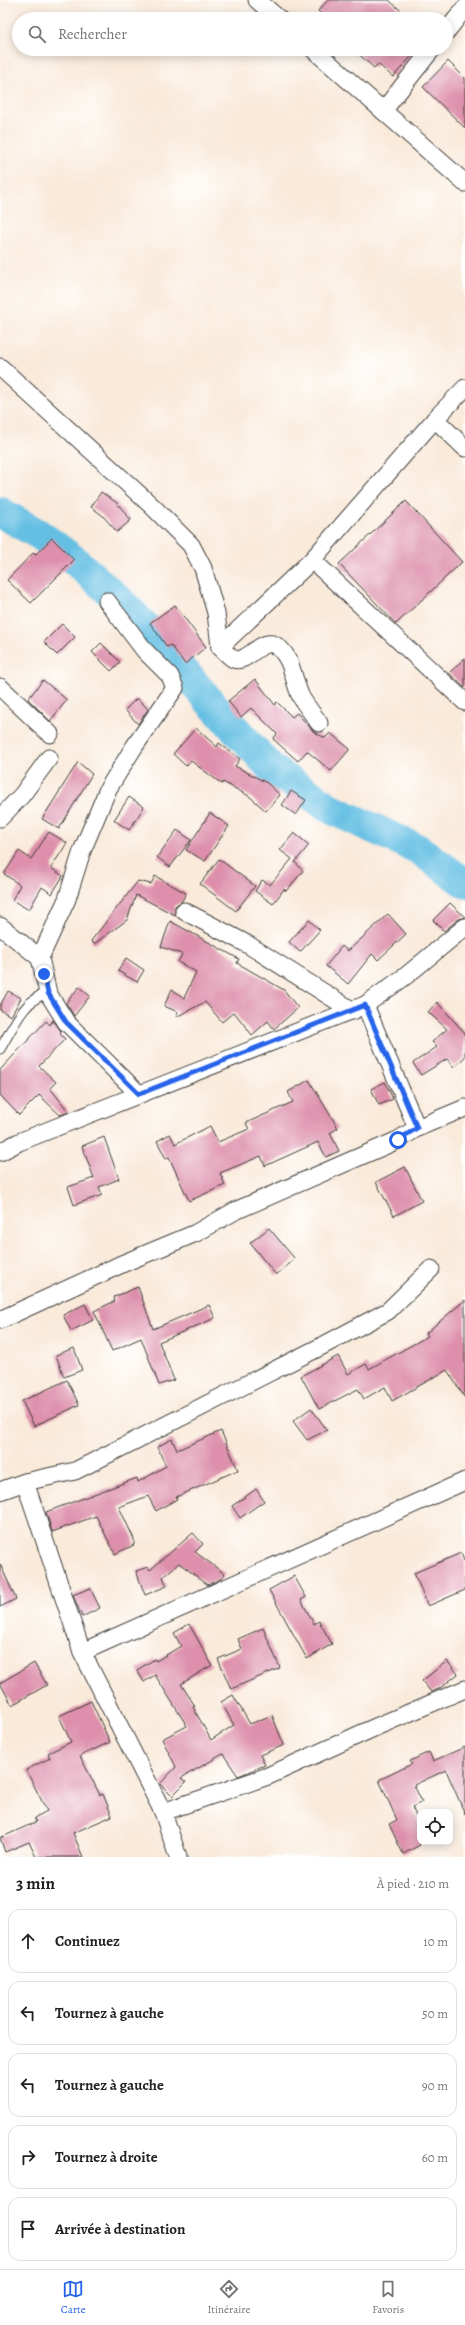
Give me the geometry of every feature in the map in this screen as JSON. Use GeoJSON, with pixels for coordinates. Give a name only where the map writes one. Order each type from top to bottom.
{"type":"FeatureCollection","features":[{"type":"Feature","properties":{"kind":"street"},"geometry":{"type":"LineString","coordinates":[[257,0],[271,12]]}},
{"type":"Feature","properties":{"kind":"street"},"geometry":{"type":"LineString","coordinates":[[462,0],[465,3]]}},
{"type":"Feature","properties":{"kind":"street"},"geometry":{"type":"LineString","coordinates":[[453,23],[465,8]]}},
{"type":"Feature","properties":{"kind":"street"},"geometry":{"type":"LineString","coordinates":[[321,56],[465,183]]}},
{"type":"Feature","properties":{"kind":"street"},"geometry":{"type":"LineString","coordinates":[[383,111],[426,56]]}},
{"type":"Feature","properties":{"kind":"street"},"geometry":{"type":"LineString","coordinates":[[0,367],[153,507],[191,545],[203,568],[216,613],[220,647],[234,660],[241,660],[266,644],[273,644],[279,647],[293,671],[301,696],[318,723]]}},
{"type":"Feature","properties":{"kind":"street"},"geometry":{"type":"LineString","coordinates":[[220,647],[312,560],[435,419],[465,388]]}},
{"type":"Feature","properties":{"kind":"street"},"geometry":{"type":"LineString","coordinates":[[435,419],[465,448]]}},
{"type":"Feature","properties":{"kind":"street"},"geometry":{"type":"LineString","coordinates":[[312,560],[465,702]]}},
{"type":"Feature","properties":{"kind":"street"},"geometry":{"type":"LineString","coordinates":[[107,601],[145,651],[170,676],[175,688],[134,747],[108,789],[82,851],[67,899],[40,958],[48,993],[66,1022],[139,1094]]}},
{"type":"Feature","properties":{"kind":"street"},"geometry":{"type":"LineString","coordinates":[[0,686],[50,734]]}},
{"type":"Feature","properties":{"kind":"street"},"geometry":{"type":"LineString","coordinates":[[0,818],[22,795],[49,758]]}},
{"type":"Feature","properties":{"kind":"street"},"geometry":{"type":"LineString","coordinates":[[184,911],[247,944],[359,1008],[417,1128]]}},
{"type":"Feature","properties":{"kind":"street"},"geometry":{"type":"LineString","coordinates":[[0,926],[40,958]]}},
{"type":"Feature","properties":{"kind":"street"},"geometry":{"type":"LineString","coordinates":[[0,1152],[19,1142],[359,1008],[407,975],[465,927]]}},
{"type":"Feature","properties":{"kind":"street"},"geometry":{"type":"LineString","coordinates":[[0,1320],[37,1305],[124,1263],[196,1233],[236,1211],[398,1140],[417,1128],[465,1108]]}},
{"type":"Feature","properties":{"kind":"street"},"geometry":{"type":"LineString","coordinates":[[0,1491],[25,1482],[75,1471],[350,1332],[388,1311],[430,1269]]}},
{"type":"Feature","properties":{"kind":"street"},"geometry":{"type":"LineString","coordinates":[[82,1652],[465,1481]]}},
{"type":"Feature","properties":{"kind":"street"},"geometry":{"type":"LineString","coordinates":[[25,1482],[82,1652],[163,1812],[178,1857]]}},
{"type":"Feature","properties":{"kind":"street"},"geometry":{"type":"LineString","coordinates":[[163,1812],[268,1776],[378,1726],[465,1689]]}},
{"type":"Feature","properties":{"kind":"lane"},"geometry":{"type":"LineString","coordinates":[[0,1049],[30,1001],[39,995],[48,993]]}},
{"type":"Feature","properties":{"kind":"building"},"geometry":{"type":"Polygon","coordinates":[[[328,0],[389,0],[402,12],[319,12],[318,11],[328,0]]]}},
{"type":"Feature","properties":{"kind":"building"},"geometry":{"type":"Polygon","coordinates":[[[361,56],[412,56],[393,77],[378,64],[374,68],[361,56]]]}},
{"type":"Feature","properties":{"kind":"building"},"geometry":{"type":"Polygon","coordinates":[[[448,61],[465,78],[465,128],[423,87],[448,61]]]}},
{"type":"Feature","properties":{"kind":"building"},"geometry":{"type":"Polygon","coordinates":[[[101,492],[117,503],[131,520],[117,532],[102,515],[91,507],[101,492]]]}},
{"type":"Feature","properties":{"kind":"building"},"geometry":{"type":"Polygon","coordinates":[[[406,501],[462,562],[396,624],[339,564],[406,501]]]}},
{"type":"Feature","properties":{"kind":"building"},"geometry":{"type":"Polygon","coordinates":[[[52,538],[74,560],[31,603],[7,580],[33,553],[35,555],[52,538]]]}},
{"type":"Feature","properties":{"kind":"building"},"geometry":{"type":"Polygon","coordinates":[[[175,605],[206,647],[185,664],[171,645],[167,647],[150,623],[175,605]]]}},
{"type":"Feature","properties":{"kind":"building"},"geometry":{"type":"Polygon","coordinates":[[[62,624],[75,637],[57,655],[44,642],[62,624]]]}},
{"type":"Feature","properties":{"kind":"building"},"geometry":{"type":"Polygon","coordinates":[[[101,643],[120,662],[111,671],[92,652],[101,643]]]}},
{"type":"Feature","properties":{"kind":"building"},"geometry":{"type":"Polygon","coordinates":[[[465,658],[465,688],[449,673],[465,658]]]}},
{"type":"Feature","properties":{"kind":"building"},"geometry":{"type":"Polygon","coordinates":[[[255,679],[275,705],[277,702],[292,717],[297,713],[314,732],[325,738],[330,733],[350,749],[331,771],[307,751],[298,761],[273,739],[277,734],[251,708],[241,717],[228,701],[255,679]]]}},
{"type":"Feature","properties":{"kind":"building"},"geometry":{"type":"Polygon","coordinates":[[[43,680],[67,700],[50,721],[28,699],[43,680]]]}},
{"type":"Feature","properties":{"kind":"building"},"geometry":{"type":"Polygon","coordinates":[[[137,698],[148,709],[138,724],[125,710],[137,698]]]}},
{"type":"Feature","properties":{"kind":"building"},"geometry":{"type":"Polygon","coordinates":[[[196,728],[217,747],[219,743],[240,759],[235,766],[267,783],[280,795],[266,811],[249,796],[223,782],[222,784],[191,761],[186,766],[173,754],[196,728]]]}},
{"type":"Feature","properties":{"kind":"building"},"geometry":{"type":"Polygon","coordinates":[[[78,762],[92,774],[59,829],[42,819],[78,762]]]}},
{"type":"Feature","properties":{"kind":"building"},"geometry":{"type":"Polygon","coordinates":[[[291,791],[306,800],[296,815],[282,805],[291,791]]]}},
{"type":"Feature","properties":{"kind":"building"},"geometry":{"type":"Polygon","coordinates":[[[129,797],[144,807],[129,830],[114,820],[129,797]]]}},
{"type":"Feature","properties":{"kind":"building"},"geometry":{"type":"Polygon","coordinates":[[[210,813],[229,826],[205,861],[186,850],[210,813]]]}},
{"type":"Feature","properties":{"kind":"building"},"geometry":{"type":"Polygon","coordinates":[[[177,830],[191,840],[170,867],[157,857],[177,830]]]}},
{"type":"Feature","properties":{"kind":"building"},"geometry":{"type":"Polygon","coordinates":[[[49,832],[67,843],[51,868],[63,876],[52,894],[42,887],[29,910],[12,900],[20,885],[4,874],[19,851],[31,859],[49,832]]]}},
{"type":"Feature","properties":{"kind":"building"},"geometry":{"type":"Polygon","coordinates":[[[294,833],[309,845],[295,862],[303,871],[286,891],[284,889],[273,904],[255,891],[262,880],[270,885],[292,859],[280,850],[294,833]]]}},
{"type":"Feature","properties":{"kind":"building"},"geometry":{"type":"Polygon","coordinates":[[[219,859],[255,886],[236,911],[200,884],[219,859]]]}},
{"type":"Feature","properties":{"kind":"building"},"geometry":{"type":"Polygon","coordinates":[[[155,876],[186,893],[182,901],[175,906],[175,915],[136,895],[127,920],[94,944],[91,941],[138,881],[151,884],[155,876]]]}},
{"type":"Feature","properties":{"kind":"building"},"geometry":{"type":"Polygon","coordinates":[[[450,903],[465,917],[459,919],[444,931],[433,920],[450,903]]]}},
{"type":"Feature","properties":{"kind":"building"},"geometry":{"type":"Polygon","coordinates":[[[388,914],[406,934],[378,960],[372,954],[348,984],[326,966],[342,946],[348,951],[388,914]]]}},
{"type":"Feature","properties":{"kind":"building"},"geometry":{"type":"Polygon","coordinates":[[[309,920],[320,930],[300,952],[289,942],[309,920]]]}},
{"type":"Feature","properties":{"kind":"building"},"geometry":{"type":"Polygon","coordinates":[[[170,921],[239,959],[237,963],[284,990],[298,1008],[274,1029],[268,1021],[252,1035],[234,1012],[222,1022],[205,1002],[176,1017],[178,1012],[164,1006],[172,989],[184,998],[196,972],[178,962],[182,954],[161,947],[170,921]]]}},
{"type":"Feature","properties":{"kind":"building"},"geometry":{"type":"Polygon","coordinates":[[[126,958],[144,970],[137,982],[118,971],[126,958]]]}},
{"type":"Feature","properties":{"kind":"building"},"geometry":{"type":"Polygon","coordinates":[[[79,987],[90,996],[74,1016],[66,1003],[79,987]]]}},
{"type":"Feature","properties":{"kind":"building"},"geometry":{"type":"Polygon","coordinates":[[[8,991],[21,998],[11,1016],[0,1010],[0,1006],[8,991]]]}},
{"type":"Feature","properties":{"kind":"building"},"geometry":{"type":"Polygon","coordinates":[[[437,1002],[465,1033],[465,1057],[454,1067],[447,1059],[421,1075],[413,1063],[437,1047],[432,1042],[447,1029],[428,1012],[437,1002]]]}},
{"type":"Feature","properties":{"kind":"building"},"geometry":{"type":"Polygon","coordinates":[[[53,1020],[61,1031],[60,1034],[65,1039],[39,1066],[56,1082],[50,1088],[69,1112],[60,1115],[39,1095],[19,1115],[0,1095],[0,1070],[46,1021],[50,1025],[53,1020]]]}},
{"type":"Feature","properties":{"kind":"building"},"geometry":{"type":"Polygon","coordinates":[[[309,1080],[338,1128],[330,1133],[339,1151],[326,1157],[318,1142],[265,1166],[261,1156],[220,1173],[225,1185],[189,1201],[169,1157],[166,1159],[157,1141],[170,1134],[175,1144],[210,1126],[218,1142],[249,1129],[246,1123],[293,1102],[288,1092],[309,1080]]]}},
{"type":"Feature","properties":{"kind":"building"},"geometry":{"type":"Polygon","coordinates":[[[385,1082],[393,1099],[379,1105],[371,1089],[385,1082]]]}},
{"type":"Feature","properties":{"kind":"building"},"geometry":{"type":"Polygon","coordinates":[[[104,1137],[119,1179],[99,1187],[102,1195],[74,1205],[68,1187],[94,1178],[82,1146],[104,1137]]]}},
{"type":"Feature","properties":{"kind":"building"},"geometry":{"type":"Polygon","coordinates":[[[405,1167],[422,1201],[394,1216],[376,1182],[405,1167]]]}},
{"type":"Feature","properties":{"kind":"building"},"geometry":{"type":"Polygon","coordinates":[[[269,1228],[295,1259],[276,1275],[250,1243],[269,1228]]]}},
{"type":"Feature","properties":{"kind":"building"},"geometry":{"type":"Polygon","coordinates":[[[138,1287],[153,1329],[209,1305],[215,1318],[159,1342],[174,1380],[159,1385],[141,1338],[112,1351],[94,1311],[115,1301],[114,1297],[138,1287]]]}},
{"type":"Feature","properties":{"kind":"building"},"geometry":{"type":"Polygon","coordinates":[[[465,1300],[465,1398],[447,1370],[392,1401],[385,1387],[364,1399],[358,1389],[319,1409],[301,1376],[338,1356],[348,1374],[366,1364],[369,1369],[428,1336],[426,1333],[465,1300]]]}},
{"type":"Feature","properties":{"kind":"building"},"geometry":{"type":"Polygon","coordinates":[[[85,1304],[93,1320],[71,1331],[63,1315],[85,1304]]]}},
{"type":"Feature","properties":{"kind":"building"},"geometry":{"type":"Polygon","coordinates":[[[74,1348],[82,1370],[64,1377],[56,1355],[74,1348]]]}},
{"type":"Feature","properties":{"kind":"building"},"geometry":{"type":"Polygon","coordinates":[[[67,1380],[79,1405],[34,1426],[22,1401],[67,1380]]]}},
{"type":"Feature","properties":{"kind":"building"},"geometry":{"type":"Polygon","coordinates":[[[311,1408],[327,1430],[307,1440],[293,1421],[311,1408]]]}},
{"type":"Feature","properties":{"kind":"building"},"geometry":{"type":"Polygon","coordinates":[[[221,1431],[238,1470],[176,1497],[177,1499],[156,1511],[148,1496],[119,1507],[134,1539],[134,1545],[115,1554],[96,1516],[52,1532],[46,1512],[137,1478],[138,1482],[166,1466],[157,1447],[172,1439],[177,1450],[221,1431]]]}},
{"type":"Feature","properties":{"kind":"building"},"geometry":{"type":"Polygon","coordinates":[[[256,1489],[264,1501],[240,1518],[232,1506],[256,1489]]]}},
{"type":"Feature","properties":{"kind":"building"},"geometry":{"type":"Polygon","coordinates":[[[193,1533],[203,1544],[195,1552],[225,1574],[222,1578],[208,1585],[179,1563],[163,1577],[167,1586],[145,1595],[136,1571],[148,1567],[150,1570],[193,1533]]]}},
{"type":"Feature","properties":{"kind":"building"},"geometry":{"type":"Polygon","coordinates":[[[461,1553],[465,1563],[465,1590],[428,1606],[414,1573],[461,1553]]]}},
{"type":"Feature","properties":{"kind":"building"},"geometry":{"type":"Polygon","coordinates":[[[0,1564],[16,1599],[0,1607],[0,1564]]]}},
{"type":"Feature","properties":{"kind":"building"},"geometry":{"type":"Polygon","coordinates":[[[294,1576],[306,1597],[301,1600],[314,1624],[319,1621],[332,1644],[307,1659],[269,1590],[294,1576]]]}},
{"type":"Feature","properties":{"kind":"building"},"geometry":{"type":"Polygon","coordinates":[[[90,1588],[100,1608],[82,1617],[73,1595],[90,1588]]]}},
{"type":"Feature","properties":{"kind":"building"},"geometry":{"type":"Polygon","coordinates":[[[189,1624],[212,1665],[181,1684],[195,1706],[193,1707],[211,1740],[234,1725],[221,1702],[233,1695],[250,1724],[272,1715],[284,1745],[260,1755],[265,1765],[238,1776],[223,1754],[181,1778],[186,1782],[172,1796],[160,1784],[176,1767],[162,1739],[187,1726],[155,1675],[144,1682],[137,1670],[181,1646],[174,1633],[189,1624]]]}},
{"type":"Feature","properties":{"kind":"building"},"geometry":{"type":"Polygon","coordinates":[[[263,1628],[280,1668],[231,1689],[218,1659],[242,1649],[238,1639],[263,1628]]]}},
{"type":"Feature","properties":{"kind":"building"},"geometry":{"type":"Polygon","coordinates":[[[447,1661],[458,1674],[439,1689],[431,1692],[422,1681],[447,1661]]]}},
{"type":"Feature","properties":{"kind":"building"},"geometry":{"type":"Polygon","coordinates":[[[34,1663],[47,1685],[12,1705],[0,1683],[34,1663]]]}},
{"type":"Feature","properties":{"kind":"building"},"geometry":{"type":"Polygon","coordinates":[[[91,1701],[110,1742],[80,1756],[100,1795],[103,1794],[112,1816],[73,1833],[83,1857],[36,1857],[29,1842],[5,1852],[0,1838],[36,1822],[34,1818],[47,1811],[26,1770],[50,1758],[48,1753],[71,1742],[59,1716],[91,1701]]]}},
{"type":"Feature","properties":{"kind":"building"},"geometry":{"type":"Polygon","coordinates":[[[465,1747],[465,1814],[446,1770],[414,1785],[422,1802],[412,1807],[417,1818],[417,1845],[420,1845],[403,1854],[389,1824],[397,1820],[379,1780],[412,1764],[410,1761],[429,1752],[433,1761],[465,1747]]]}},
{"type":"Feature","properties":{"kind":"waterway"},"geometry":{"type":"LineString","coordinates":[[0,512],[40,535],[74,560],[119,600],[153,635],[209,701],[272,769],[333,810],[418,849],[465,883]]}},
{"type":"Feature","properties":{"kind":"route"},"geometry":{"type":"LineString","coordinates":[[44,974],[48,993],[66,1022],[139,1094],[365,1005],[417,1128],[398,1140]]}}]}
